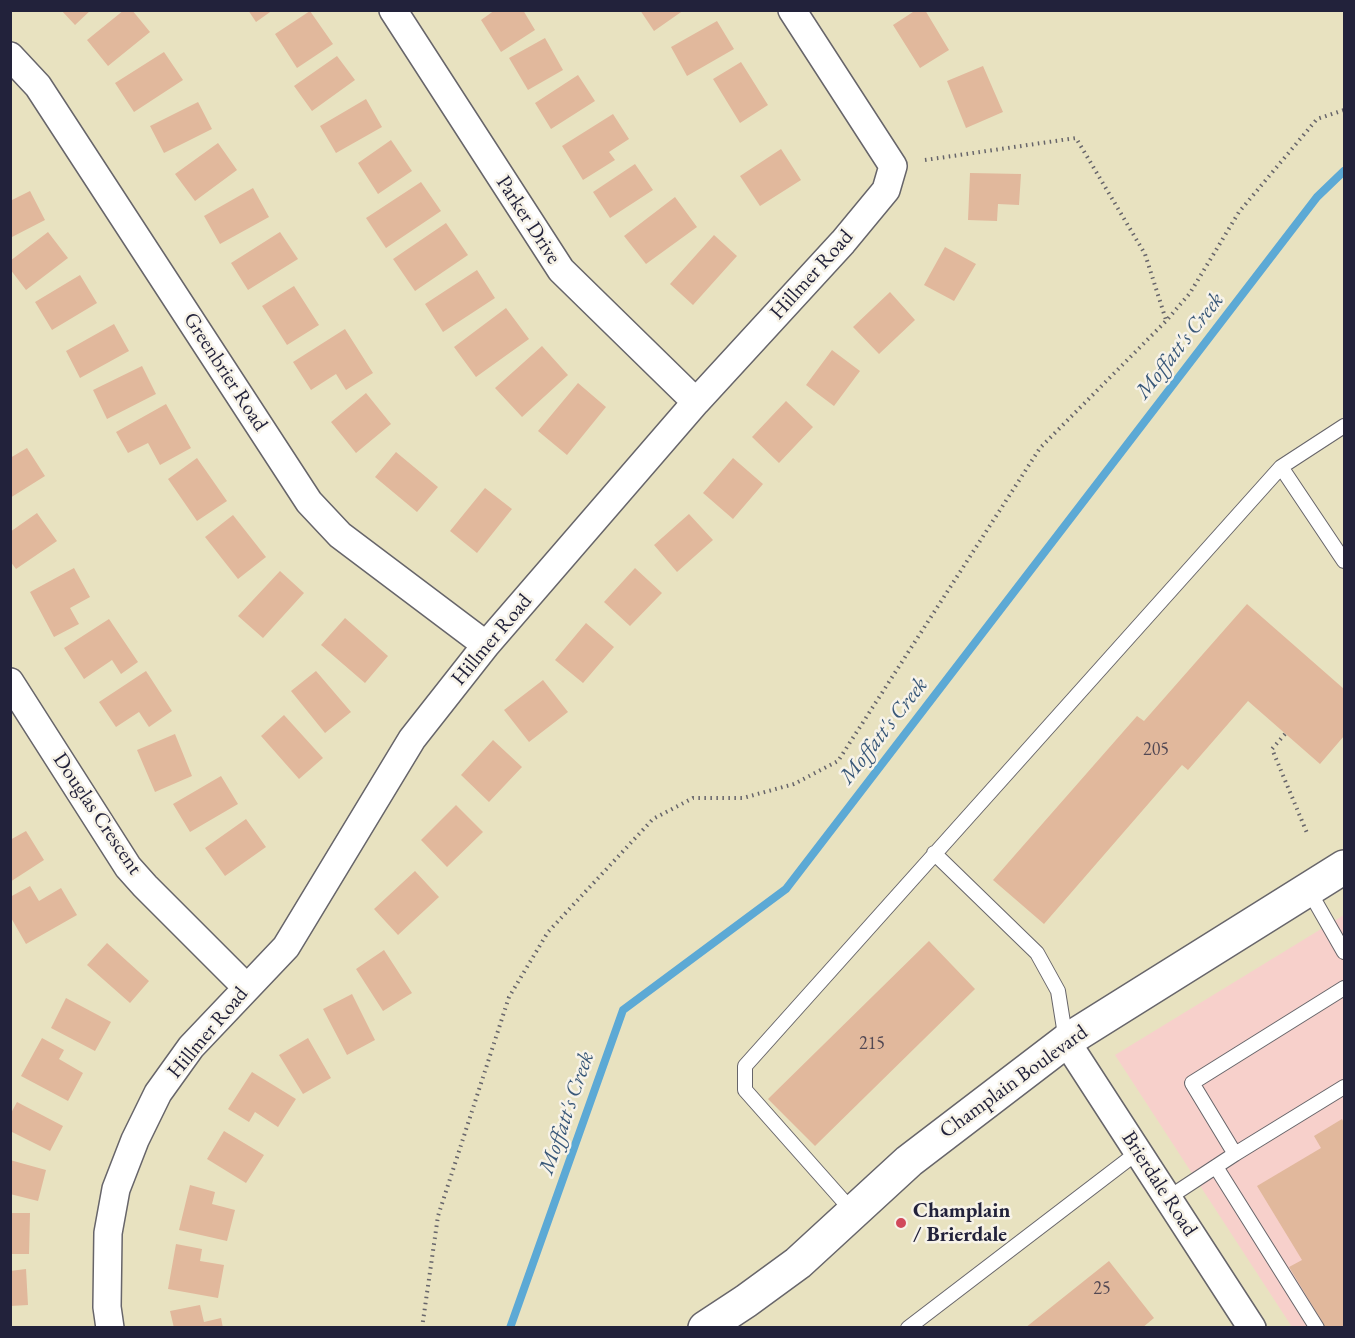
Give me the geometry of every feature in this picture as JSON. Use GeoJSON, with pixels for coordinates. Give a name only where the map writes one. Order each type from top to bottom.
{"type":"FeatureCollection","features":[{"type":"Feature","properties":{"kind":"street","name":"Parker Drive"},"geometry":{"type":"LineString","coordinates":[[393,10],[561,270],[696,402]]}},
{"type":"Feature","properties":{"kind":"street","name":"Hillmer Road"},"geometry":{"type":"LineString","coordinates":[[110,1328],[107,1307],[108,1233],[116,1189],[135,1140],[158,1093],[191,1047],[286,947],[412,740],[486,645],[696,402],[843,242],[886,190],[893,166],[792,10]]}},
{"type":"Feature","properties":{"kind":"street","name":"Greenbrier Road"},"geometry":{"type":"LineString","coordinates":[[10,56],[38,86],[309,502],[340,535],[486,645]]}},
{"type":"Feature","properties":{"kind":"street","name":"Douglas Crescent"},"geometry":{"type":"LineString","coordinates":[[10,682],[128,867],[246,987]]}},
{"type":"Feature","properties":{"kind":"street","name":"Champlain Boulevard"},"geometry":{"type":"LineString","coordinates":[[705,1328],[798,1263],[909,1161],[1066,1041],[1344,867]]}},
{"type":"Feature","properties":{"kind":"street","name":"Brierdale Road"},"geometry":{"type":"LineString","coordinates":[[1066,1041],[1252,1328]]}},
{"type":"Feature","properties":{"kind":"lane"},"geometry":{"type":"LineString","coordinates":[[854,1213],[745,1090],[745,1066],[1281,467],[1344,426]]}},
{"type":"Feature","properties":{"kind":"lane"},"geometry":{"type":"LineString","coordinates":[[1281,467],[1344,561]]}},
{"type":"Feature","properties":{"kind":"lane"},"geometry":{"type":"LineString","coordinates":[[934,853],[1037,953],[1058,991],[1066,1041]]}},
{"type":"Feature","properties":{"kind":"lane"},"geometry":{"type":"LineString","coordinates":[[1308,889],[1344,952]]}},
{"type":"Feature","properties":{"kind":"lane"},"geometry":{"type":"LineString","coordinates":[[1235,1154],[1192,1083],[1344,988]]}},
{"type":"Feature","properties":{"kind":"lane"},"geometry":{"type":"LineString","coordinates":[[1168,1198],[1235,1154],[1344,1088]]}},
{"type":"Feature","properties":{"kind":"lane"},"geometry":{"type":"LineString","coordinates":[[908,1328],[1138,1152]]}},
{"type":"Feature","properties":{"kind":"lane"},"geometry":{"type":"LineString","coordinates":[[1216,1167],[1317,1328]]}},
{"type":"Feature","properties":{"kind":"path"},"geometry":{"type":"LineString","coordinates":[[422,1328],[438,1216],[509,997],[548,932],[653,819],[693,798],[743,798],[794,784],[838,760],[1040,448],[1166,321],[1190,293],[1239,212],[1317,119],[1344,110]]}},
{"type":"Feature","properties":{"kind":"path"},"geometry":{"type":"LineString","coordinates":[[925,160],[1076,138],[1146,254],[1166,321]]}},
{"type":"Feature","properties":{"kind":"path"},"geometry":{"type":"LineString","coordinates":[[1285,734],[1272,749],[1307,833]]}},
{"type":"Feature","properties":{"kind":"shaded area"},"geometry":{"type":"Polygon","coordinates":[[[1344,915],[1344,1327],[1292,1327],[1115,1055],[1344,915]]]}},
{"type":"Feature","properties":{"kind":"building"},"geometry":{"type":"Polygon","coordinates":[[[61,10],[91,10],[75,25],[61,10]]]}},
{"type":"Feature","properties":{"kind":"building"},"geometry":{"type":"Polygon","coordinates":[[[124,10],[132,10],[150,32],[108,66],[87,40],[124,10]]]}},
{"type":"Feature","properties":{"kind":"building"},"geometry":{"type":"Polygon","coordinates":[[[248,10],[273,10],[256,22],[248,10]]]}},
{"type":"Feature","properties":{"kind":"building"},"geometry":{"type":"Polygon","coordinates":[[[495,10],[523,10],[535,30],[501,52],[481,20],[495,10]]]}},
{"type":"Feature","properties":{"kind":"building"},"geometry":{"type":"Polygon","coordinates":[[[640,10],[684,10],[654,31],[640,10]]]}},
{"type":"Feature","properties":{"kind":"building"},"geometry":{"type":"Polygon","coordinates":[[[916,10],[925,10],[949,50],[920,68],[893,25],[916,10]]]}},
{"type":"Feature","properties":{"kind":"building"},"geometry":{"type":"Polygon","coordinates":[[[310,11],[333,44],[297,68],[275,34],[310,11]]]}},
{"type":"Feature","properties":{"kind":"building"},"geometry":{"type":"Polygon","coordinates":[[[717,21],[734,49],[687,76],[671,47],[717,21]]]}},
{"type":"Feature","properties":{"kind":"building"},"geometry":{"type":"Polygon","coordinates":[[[545,38],[563,70],[528,90],[509,58],[545,38]]]}},
{"type":"Feature","properties":{"kind":"building"},"geometry":{"type":"Polygon","coordinates":[[[164,52],[183,80],[134,112],[115,83],[164,52]]]}},
{"type":"Feature","properties":{"kind":"building"},"geometry":{"type":"Polygon","coordinates":[[[337,56],[355,80],[312,111],[294,86],[337,56]]]}},
{"type":"Feature","properties":{"kind":"building"},"geometry":{"type":"Polygon","coordinates":[[[741,62],[768,105],[740,123],[713,79],[741,62]]]}},
{"type":"Feature","properties":{"kind":"building"},"geometry":{"type":"Polygon","coordinates":[[[983,66],[1003,112],[966,128],[947,81],[983,66]]]}},
{"type":"Feature","properties":{"kind":"building"},"geometry":{"type":"Polygon","coordinates":[[[578,75],[595,101],[551,129],[535,103],[578,75]]]}},
{"type":"Feature","properties":{"kind":"building"},"geometry":{"type":"Polygon","coordinates":[[[366,99],[382,127],[336,153],[320,126],[366,99]]]}},
{"type":"Feature","properties":{"kind":"building"},"geometry":{"type":"Polygon","coordinates":[[[198,102],[212,129],[164,153],[150,126],[198,102]]]}},
{"type":"Feature","properties":{"kind":"building"},"geometry":{"type":"Polygon","coordinates":[[[613,114],[629,139],[609,152],[615,160],[583,180],[562,146],[613,114]]]}},
{"type":"Feature","properties":{"kind":"building"},"geometry":{"type":"Polygon","coordinates":[[[391,140],[412,171],[378,194],[358,163],[391,140]]]}},
{"type":"Feature","properties":{"kind":"building"},"geometry":{"type":"Polygon","coordinates":[[[218,143],[237,170],[195,201],[175,174],[218,143]]]}},
{"type":"Feature","properties":{"kind":"building"},"geometry":{"type":"Polygon","coordinates":[[[781,149],[801,180],[760,206],[740,176],[781,149]]]}},
{"type":"Feature","properties":{"kind":"building"},"geometry":{"type":"Polygon","coordinates":[[[635,164],[653,190],[610,218],[593,192],[635,164]]]}},
{"type":"Feature","properties":{"kind":"building"},"geometry":{"type":"Polygon","coordinates":[[[970,173],[1021,174],[1019,205],[998,204],[997,221],[968,220],[970,173]]]}},
{"type":"Feature","properties":{"kind":"building"},"geometry":{"type":"Polygon","coordinates":[[[421,182],[441,211],[386,248],[366,218],[421,182]]]}},
{"type":"Feature","properties":{"kind":"building"},"geometry":{"type":"Polygon","coordinates":[[[253,188],[269,217],[220,244],[204,216],[253,188]]]}},
{"type":"Feature","properties":{"kind":"building"},"geometry":{"type":"Polygon","coordinates":[[[30,191],[45,220],[10,238],[10,201],[30,191]]]}},
{"type":"Feature","properties":{"kind":"building"},"geometry":{"type":"Polygon","coordinates":[[[675,197],[697,227],[646,264],[624,236],[675,197]]]}},
{"type":"Feature","properties":{"kind":"building"},"geometry":{"type":"Polygon","coordinates":[[[446,223],[468,255],[415,291],[393,259],[446,223]]]}},
{"type":"Feature","properties":{"kind":"building"},"geometry":{"type":"Polygon","coordinates":[[[48,232],[68,258],[26,290],[10,269],[10,261],[48,232]]]}},
{"type":"Feature","properties":{"kind":"building"},"geometry":{"type":"Polygon","coordinates":[[[280,232],[298,259],[248,290],[231,263],[280,232]]]}},
{"type":"Feature","properties":{"kind":"building"},"geometry":{"type":"Polygon","coordinates":[[[714,235],[737,256],[693,305],[670,284],[714,235]]]}},
{"type":"Feature","properties":{"kind":"building"},"geometry":{"type":"Polygon","coordinates":[[[945,247],[976,264],[954,301],[924,285],[945,247]]]}},
{"type":"Feature","properties":{"kind":"building"},"geometry":{"type":"Polygon","coordinates":[[[477,270],[495,298],[443,332],[425,304],[477,270]]]}},
{"type":"Feature","properties":{"kind":"building"},"geometry":{"type":"Polygon","coordinates":[[[80,275],[97,303],[52,330],[35,302],[80,275]]]}},
{"type":"Feature","properties":{"kind":"building"},"geometry":{"type":"Polygon","coordinates":[[[294,286],[319,325],[287,345],[262,306],[294,286]]]}},
{"type":"Feature","properties":{"kind":"building"},"geometry":{"type":"Polygon","coordinates":[[[890,292],[915,320],[879,354],[853,327],[890,292]]]}},
{"type":"Feature","properties":{"kind":"building"},"geometry":{"type":"Polygon","coordinates":[[[506,308],[529,339],[476,377],[454,347],[506,308]]]}},
{"type":"Feature","properties":{"kind":"building"},"geometry":{"type":"Polygon","coordinates":[[[114,324],[129,351],[80,378],[66,351],[114,324]]]}},
{"type":"Feature","properties":{"kind":"building"},"geometry":{"type":"Polygon","coordinates":[[[345,329],[373,373],[346,390],[336,374],[311,390],[293,362],[345,329]]]}},
{"type":"Feature","properties":{"kind":"building"},"geometry":{"type":"Polygon","coordinates":[[[542,346],[568,375],[522,417],[495,388],[542,346]]]}},
{"type":"Feature","properties":{"kind":"building"},"geometry":{"type":"Polygon","coordinates":[[[832,350],[860,371],[834,406],[806,385],[832,350]]]}},
{"type":"Feature","properties":{"kind":"building"},"geometry":{"type":"Polygon","coordinates":[[[142,366],[156,394],[107,419],[93,390],[142,366]]]}},
{"type":"Feature","properties":{"kind":"building"},"geometry":{"type":"Polygon","coordinates":[[[578,383],[606,407],[567,455],[538,431],[578,383]]]}},
{"type":"Feature","properties":{"kind":"building"},"geometry":{"type":"Polygon","coordinates":[[[366,393],[391,424],[356,453],[331,422],[366,393]]]}},
{"type":"Feature","properties":{"kind":"building"},"geometry":{"type":"Polygon","coordinates":[[[786,401],[813,427],[779,463],[752,437],[786,401]]]}},
{"type":"Feature","properties":{"kind":"building"},"geometry":{"type":"Polygon","coordinates":[[[166,404],[191,448],[160,465],[148,443],[128,453],[116,432],[166,404]]]}},
{"type":"Feature","properties":{"kind":"building"},"geometry":{"type":"Polygon","coordinates":[[[27,448],[45,476],[10,498],[10,458],[27,448]]]}},
{"type":"Feature","properties":{"kind":"building"},"geometry":{"type":"Polygon","coordinates":[[[396,452],[438,487],[417,512],[375,477],[396,452]]]}},
{"type":"Feature","properties":{"kind":"building"},"geometry":{"type":"Polygon","coordinates":[[[197,458],[227,501],[197,521],[168,479],[197,458]]]}},
{"type":"Feature","properties":{"kind":"building"},"geometry":{"type":"Polygon","coordinates":[[[733,458],[763,484],[733,519],[703,493],[733,458]]]}},
{"type":"Feature","properties":{"kind":"building"},"geometry":{"type":"Polygon","coordinates":[[[485,488],[512,509],[477,553],[450,531],[485,488]]]}},
{"type":"Feature","properties":{"kind":"building"},"geometry":{"type":"Polygon","coordinates":[[[37,513],[57,541],[16,569],[10,561],[10,532],[37,513]]]}},
{"type":"Feature","properties":{"kind":"building"},"geometry":{"type":"Polygon","coordinates":[[[689,514],[713,540],[677,572],[654,545],[689,514]]]}},
{"type":"Feature","properties":{"kind":"building"},"geometry":{"type":"Polygon","coordinates":[[[233,515],[266,557],[238,579],[205,537],[233,515]]]}},
{"type":"Feature","properties":{"kind":"building"},"geometry":{"type":"Polygon","coordinates":[[[74,568],[90,597],[70,608],[79,624],[54,637],[30,592],[74,568]]]}},
{"type":"Feature","properties":{"kind":"building"},"geometry":{"type":"Polygon","coordinates":[[[635,568],[662,593],[630,626],[604,602],[635,568]]]}},
{"type":"Feature","properties":{"kind":"building"},"geometry":{"type":"Polygon","coordinates":[[[280,571],[304,593],[263,638],[238,616],[280,571]]]}},
{"type":"Feature","properties":{"kind":"building"},"geometry":{"type":"Polygon","coordinates":[[[1247,604],[1344,689],[1344,736],[1320,764],[1248,701],[1188,770],[1182,765],[1044,924],[993,880],[1137,716],[1144,721],[1247,604]]]}},
{"type":"Feature","properties":{"kind":"building"},"geometry":{"type":"Polygon","coordinates":[[[345,618],[388,656],[365,683],[321,645],[345,618]]]}},
{"type":"Feature","properties":{"kind":"building"},"geometry":{"type":"Polygon","coordinates":[[[109,619],[138,662],[121,674],[112,660],[84,679],[64,648],[109,619]]]}},
{"type":"Feature","properties":{"kind":"building"},"geometry":{"type":"Polygon","coordinates":[[[586,623],[614,647],[583,683],[555,660],[586,623]]]}},
{"type":"Feature","properties":{"kind":"building"},"geometry":{"type":"Polygon","coordinates":[[[146,671],[172,711],[149,727],[139,712],[116,727],[99,702],[146,671]]]}},
{"type":"Feature","properties":{"kind":"building"},"geometry":{"type":"Polygon","coordinates":[[[316,671],[351,712],[325,733],[291,691],[316,671]]]}},
{"type":"Feature","properties":{"kind":"building"},"geometry":{"type":"Polygon","coordinates":[[[543,680],[568,712],[529,742],[504,710],[543,680]]]}},
{"type":"Feature","properties":{"kind":"building"},"geometry":{"type":"Polygon","coordinates":[[[284,715],[323,758],[299,779],[261,736],[284,715]]]}},
{"type":"Feature","properties":{"kind":"building"},"geometry":{"type":"Polygon","coordinates":[[[175,734],[192,776],[155,792],[137,750],[175,734]]]}},
{"type":"Feature","properties":{"kind":"building"},"geometry":{"type":"Polygon","coordinates":[[[493,740],[522,767],[489,802],[461,775],[493,740]]]}},
{"type":"Feature","properties":{"kind":"building"},"geometry":{"type":"Polygon","coordinates":[[[221,776],[238,804],[190,832],[173,804],[221,776]]]}},
{"type":"Feature","properties":{"kind":"building"},"geometry":{"type":"Polygon","coordinates":[[[456,805],[483,832],[447,867],[421,840],[456,805]]]}},
{"type":"Feature","properties":{"kind":"building"},"geometry":{"type":"Polygon","coordinates":[[[246,819],[266,847],[225,876],[205,848],[246,819]]]}},
{"type":"Feature","properties":{"kind":"building"},"geometry":{"type":"Polygon","coordinates":[[[26,831],[44,860],[10,882],[10,840],[26,831]]]}},
{"type":"Feature","properties":{"kind":"building"},"geometry":{"type":"Polygon","coordinates":[[[415,871],[439,897],[398,935],[374,909],[415,871]]]}},
{"type":"Feature","properties":{"kind":"building"},"geometry":{"type":"Polygon","coordinates":[[[30,886],[39,901],[61,888],[77,915],[26,944],[10,916],[10,897],[30,886]]]}},
{"type":"Feature","properties":{"kind":"building"},"geometry":{"type":"Polygon","coordinates":[[[929,941],[975,989],[815,1146],[768,1099],[929,941]]]}},
{"type":"Feature","properties":{"kind":"building"},"geometry":{"type":"Polygon","coordinates":[[[107,943],[149,981],[130,1003],[87,965],[107,943]]]}},
{"type":"Feature","properties":{"kind":"building"},"geometry":{"type":"Polygon","coordinates":[[[384,950],[412,993],[383,1011],[356,969],[384,950]]]}},
{"type":"Feature","properties":{"kind":"building"},"geometry":{"type":"Polygon","coordinates":[[[352,994],[375,1040],[347,1055],[323,1009],[352,994]]]}},
{"type":"Feature","properties":{"kind":"building"},"geometry":{"type":"Polygon","coordinates":[[[66,998],[111,1022],[95,1051],[51,1028],[66,998]]]}},
{"type":"Feature","properties":{"kind":"building"},"geometry":{"type":"Polygon","coordinates":[[[42,1038],[64,1050],[59,1059],[83,1073],[68,1101],[21,1076],[42,1038]]]}},
{"type":"Feature","properties":{"kind":"building"},"geometry":{"type":"Polygon","coordinates":[[[308,1038],[331,1078],[303,1094],[279,1055],[308,1038]]]}},
{"type":"Feature","properties":{"kind":"building"},"geometry":{"type":"Polygon","coordinates":[[[252,1072],[296,1099],[278,1127],[255,1112],[249,1122],[228,1109],[252,1072]]]}},
{"type":"Feature","properties":{"kind":"building"},"geometry":{"type":"Polygon","coordinates":[[[17,1102],[63,1126],[50,1151],[10,1131],[10,1115],[17,1102]]]}},
{"type":"Feature","properties":{"kind":"building"},"geometry":{"type":"Polygon","coordinates":[[[1342,1119],[1344,1123],[1344,1328],[1326,1328],[1289,1267],[1302,1260],[1257,1186],[1321,1148],[1314,1136],[1342,1119]]]}},
{"type":"Feature","properties":{"kind":"building"},"geometry":{"type":"Polygon","coordinates":[[[224,1131],[264,1155],[246,1183],[207,1159],[224,1131]]]}},
{"type":"Feature","properties":{"kind":"building"},"geometry":{"type":"Polygon","coordinates":[[[10,1160],[46,1170],[38,1201],[10,1194],[10,1160]]]}},
{"type":"Feature","properties":{"kind":"building"},"geometry":{"type":"Polygon","coordinates":[[[190,1185],[215,1192],[212,1204],[235,1210],[227,1241],[179,1230],[190,1185]]]}},
{"type":"Feature","properties":{"kind":"building"},"geometry":{"type":"Polygon","coordinates":[[[10,1213],[30,1213],[29,1254],[10,1254],[10,1213]]]}},
{"type":"Feature","properties":{"kind":"building"},"geometry":{"type":"Polygon","coordinates":[[[176,1244],[202,1249],[200,1261],[224,1265],[218,1298],[168,1289],[176,1244]]]}},
{"type":"Feature","properties":{"kind":"building"},"geometry":{"type":"Polygon","coordinates":[[[1109,1261],[1154,1318],[1142,1328],[1025,1328],[1109,1261]]]}},
{"type":"Feature","properties":{"kind":"building"},"geometry":{"type":"Polygon","coordinates":[[[26,1269],[28,1305],[10,1306],[10,1271],[26,1269]]]}},
{"type":"Feature","properties":{"kind":"building"},"geometry":{"type":"Polygon","coordinates":[[[200,1305],[204,1322],[221,1318],[223,1328],[174,1328],[170,1311],[200,1305]]]}},
{"type":"Feature","properties":{"kind":"waterway","name":"Moffatt's Creek"},"geometry":{"type":"LineString","coordinates":[[510,1328],[623,1010],[786,889],[1317,197],[1344,171]]}},
{"type":"Feature","properties":{"kind":"place","name":"Champlain / Brierdale"},"geometry":{"type":"Point","coordinates":[901,1223]}}]}
